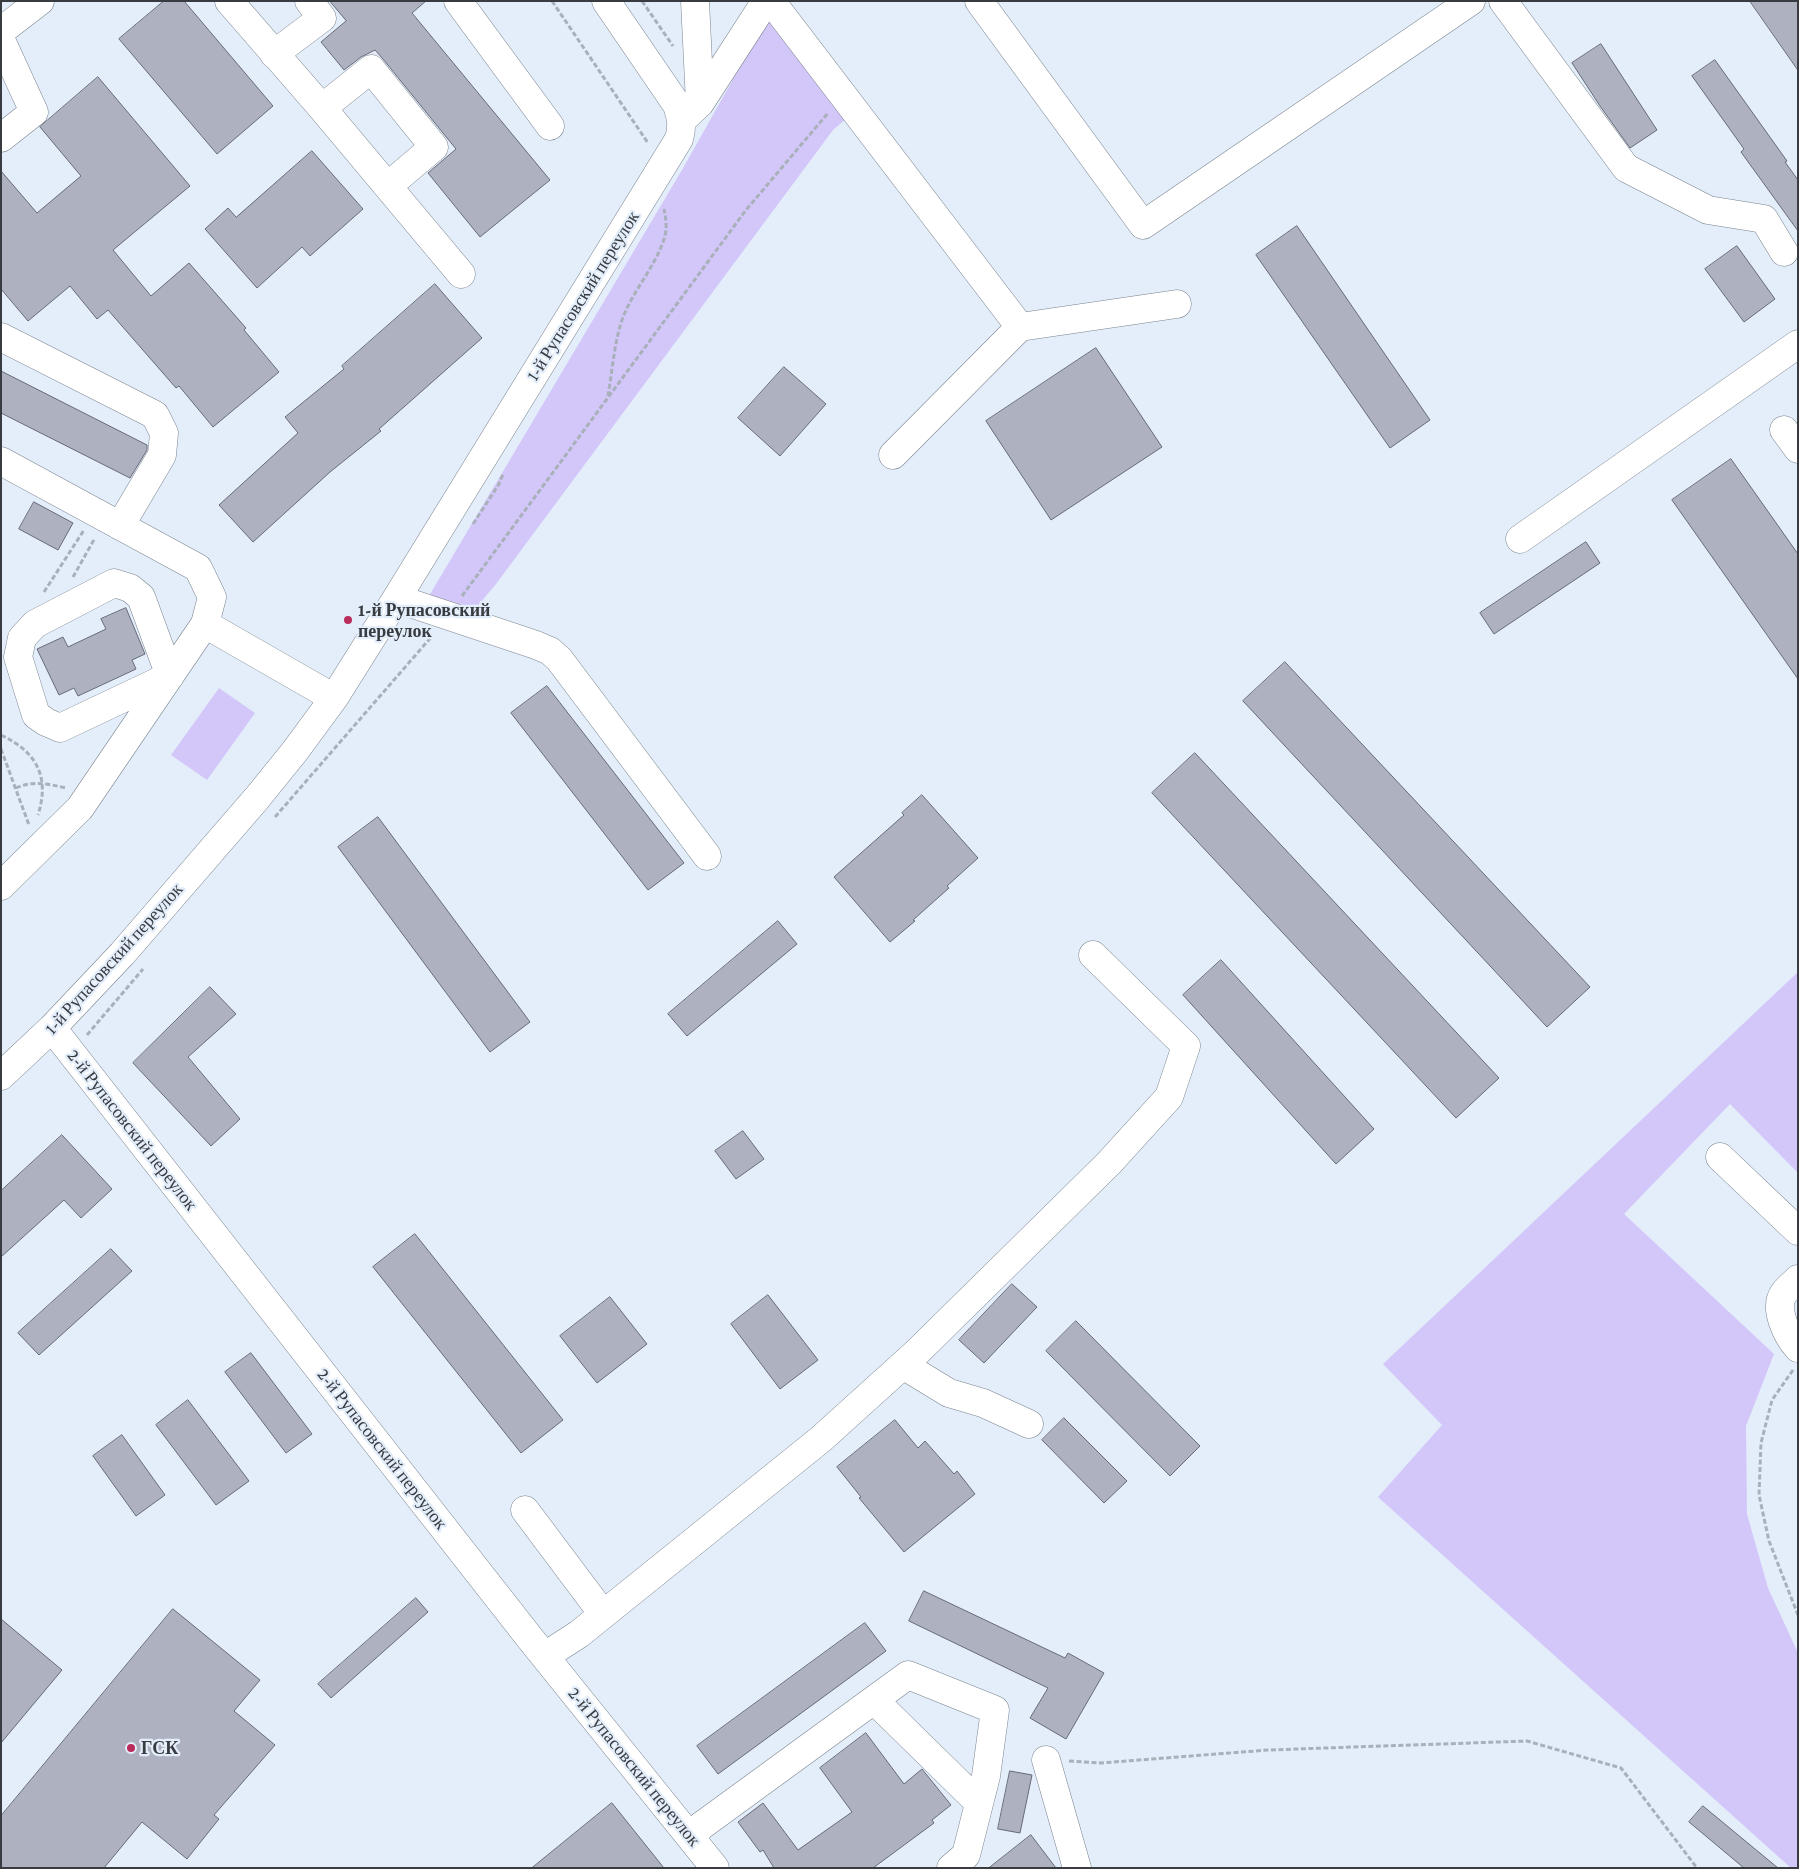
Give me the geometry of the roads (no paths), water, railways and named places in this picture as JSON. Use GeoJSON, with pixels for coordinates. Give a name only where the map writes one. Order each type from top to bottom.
{"type":"FeatureCollection","features":[{"type":"Feature","properties":{"kind":"street"},"geometry":{"type":"LineString","coordinates":[[1,31],[40,1]]}},
{"type":"Feature","properties":{"kind":"street"},"geometry":{"type":"LineString","coordinates":[[229,1],[322,108],[461,274]]}},
{"type":"Feature","properties":{"kind":"street"},"geometry":{"type":"LineString","coordinates":[[274,54],[322,18],[310,1]]}},
{"type":"Feature","properties":{"kind":"street"},"geometry":{"type":"LineString","coordinates":[[458,1],[550,126]]}},
{"type":"Feature","properties":{"kind":"street"},"geometry":{"type":"LineString","coordinates":[[606,1],[677,105],[690,112]]}},
{"type":"Feature","properties":{"kind":"street"},"geometry":{"type":"LineString","coordinates":[[690,112],[698,58],[695,1]]}},
{"type":"Feature","properties":{"kind":"street"},"geometry":{"type":"LineString","coordinates":[[690,112],[766,1]]}},
{"type":"Feature","properties":{"kind":"street"},"geometry":{"type":"LineString","coordinates":[[771,1],[1020,327]]}},
{"type":"Feature","properties":{"kind":"street"},"geometry":{"type":"LineString","coordinates":[[979,1],[1143,225],[1471,1]]}},
{"type":"Feature","properties":{"kind":"street"},"geometry":{"type":"LineString","coordinates":[[1504,1],[1626,168],[1708,210],[1764,219],[1784,252]]}},
{"type":"Feature","properties":{"kind":"street"},"geometry":{"type":"LineString","coordinates":[[1,40],[34,112],[1,138]]}},
{"type":"Feature","properties":{"kind":"street"},"geometry":{"type":"LineString","coordinates":[[322,108],[371,69],[434,147],[388,186]]}},
{"type":"Feature","properties":{"kind":"street","name":"1-й Рупасовский переулок"},"geometry":{"type":"LineString","coordinates":[[1,1076],[52,1028],[122,954],[296,751],[334,698],[674,146],[690,112]]}},
{"type":"Feature","properties":{"kind":"street"},"geometry":{"type":"LineString","coordinates":[[893,455],[1020,327],[1177,304]]}},
{"type":"Feature","properties":{"kind":"street"},"geometry":{"type":"LineString","coordinates":[[1,337],[155,415],[164,433],[162,455],[120,526]]}},
{"type":"Feature","properties":{"kind":"street"},"geometry":{"type":"LineString","coordinates":[[1520,539],[1798,344]]}},
{"type":"Feature","properties":{"kind":"street"},"geometry":{"type":"LineString","coordinates":[[1,462],[198,568],[212,597],[205,624],[80,808],[1,885]]}},
{"type":"Feature","properties":{"kind":"street"},"geometry":{"type":"LineString","coordinates":[[114,583],[130,588],[141,597],[170,676],[60,728],[46,722],[36,714],[18,657],[22,638],[36,624],[114,583]]}},
{"type":"Feature","properties":{"kind":"street"},"geometry":{"type":"LineString","coordinates":[[398,596],[413,604],[536,645],[559,659],[706,856]]}},
{"type":"Feature","properties":{"kind":"street"},"geometry":{"type":"LineString","coordinates":[[205,624],[334,698]]}},
{"type":"Feature","properties":{"kind":"street"},"geometry":{"type":"LineString","coordinates":[[545,1656],[579,1634],[821,1439],[903,1365],[1108,1163],[1169,1097],[1186,1046],[1093,955]]}},
{"type":"Feature","properties":{"kind":"street","name":"2-й Рупасовский переулок"},"geometry":{"type":"LineString","coordinates":[[52,1028],[545,1656],[715,1868]]}},
{"type":"Feature","properties":{"kind":"street"},"geometry":{"type":"LineString","coordinates":[[1720,1157],[1798,1231]]}},
{"type":"Feature","properties":{"kind":"street"},"geometry":{"type":"LineString","coordinates":[[1798,1279],[1782,1295],[1780,1315],[1789,1337],[1798,1348]]}},
{"type":"Feature","properties":{"kind":"street"},"geometry":{"type":"LineString","coordinates":[[903,1365],[949,1393],[983,1403],[1029,1424]]}},
{"type":"Feature","properties":{"kind":"street"},"geometry":{"type":"LineString","coordinates":[[525,1510],[603,1614]]}},
{"type":"Feature","properties":{"kind":"street"},"geometry":{"type":"LineString","coordinates":[[690,1837],[701,1826],[908,1675],[995,1710],[986,1776],[966,1855],[951,1868]]}},
{"type":"Feature","properties":{"kind":"street"},"geometry":{"type":"LineString","coordinates":[[874,1700],[979,1803]]}},
{"type":"Feature","properties":{"kind":"street"},"geometry":{"type":"LineString","coordinates":[[1046,1760],[1077,1868]]}},
{"type":"Feature","properties":{"kind":"place","name":"1-й Рупасовский переулок"},"geometry":{"type":"Point","coordinates":[348,620]}},
{"type":"Feature","properties":{"kind":"place","name":"ГСК"},"geometry":{"type":"Point","coordinates":[131,1748]}}]}
